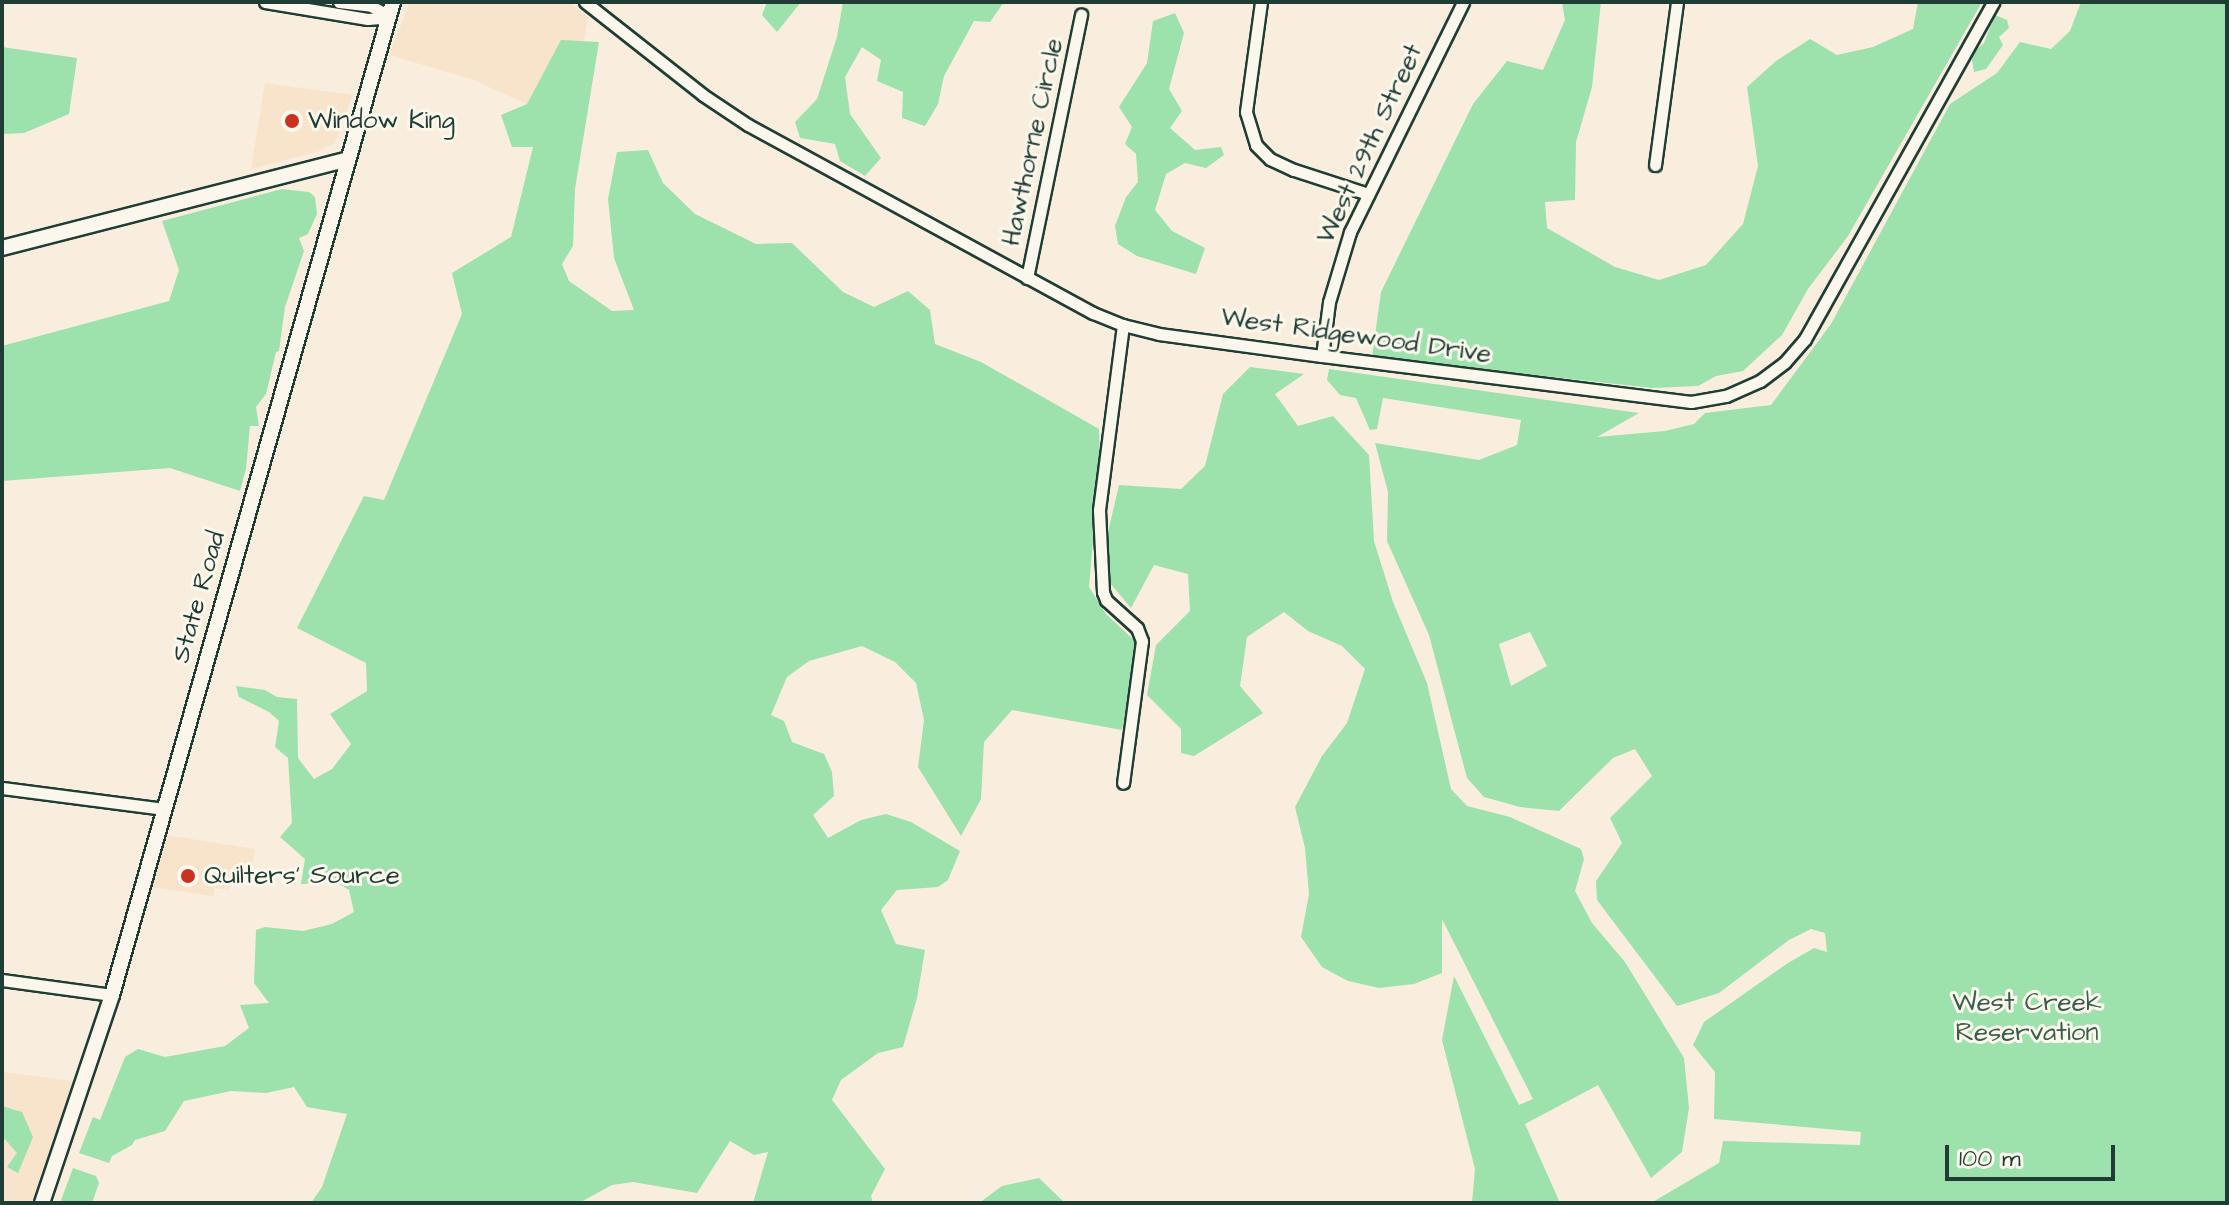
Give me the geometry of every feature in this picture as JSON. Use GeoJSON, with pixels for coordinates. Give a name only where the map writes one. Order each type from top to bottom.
{"type":"FeatureCollection","features":[{"type":"Feature","properties":{"kind":"main road","name":"State Road"},"geometry":{"type":"LineString","coordinates":[[42,1203],[112,995],[391,9]]}},
{"type":"Feature","properties":{"kind":"main road"},"geometry":{"type":"LineString","coordinates":[[2,248],[348,159]]}},
{"type":"Feature","properties":{"kind":"street"},"geometry":{"type":"LineString","coordinates":[[265,2],[368,19],[391,9]]}},
{"type":"Feature","properties":{"kind":"street"},"geometry":{"type":"LineString","coordinates":[[339,2],[391,9]]}},
{"type":"Feature","properties":{"kind":"street","name":"West Ridgewood Drive"},"geometry":{"type":"LineString","coordinates":[[585,2],[737,119],[1027,278],[1123,325],[1322,356],[1673,401],[1709,400],[1760,381],[1794,353],[1815,324],[1993,2]]}},
{"type":"Feature","properties":{"kind":"street"},"geometry":{"type":"LineString","coordinates":[[1261,2],[1246,112],[1256,145],[1270,159],[1294,170],[1368,194]]}},
{"type":"Feature","properties":{"kind":"street","name":"West 29th Street"},"geometry":{"type":"LineString","coordinates":[[1322,356],[1337,269],[1368,194],[1463,2]]}},
{"type":"Feature","properties":{"kind":"street"},"geometry":{"type":"LineString","coordinates":[[1655,165],[1677,2]]}},
{"type":"Feature","properties":{"kind":"street","name":"Hawthorne Circle"},"geometry":{"type":"LineString","coordinates":[[1027,278],[1081,14]]}},
{"type":"Feature","properties":{"kind":"street"},"geometry":{"type":"LineString","coordinates":[[1123,325],[1099,510],[1103,592],[1106,600],[1137,628],[1142,641],[1123,783]]}},
{"type":"Feature","properties":{"kind":"street"},"geometry":{"type":"LineString","coordinates":[[2,788],[163,809]]}},
{"type":"Feature","properties":{"kind":"street"},"geometry":{"type":"LineString","coordinates":[[2,980],[112,995]]}},
{"type":"Feature","properties":{"kind":"shaded area"},"geometry":{"type":"Polygon","coordinates":[[[410,2],[569,2],[588,17],[584,41],[561,41],[527,104],[468,78],[389,55],[410,2]]]}},
{"type":"Feature","properties":{"kind":"shaded area"},"geometry":{"type":"Polygon","coordinates":[[[265,83],[353,95],[335,143],[317,152],[251,169],[265,83]]]}},
{"type":"Feature","properties":{"kind":"shaded area"},"geometry":{"type":"Polygon","coordinates":[[[166,835],[255,849],[252,870],[232,868],[230,890],[215,888],[213,896],[150,887],[166,835]]]}},
{"type":"Feature","properties":{"kind":"shaded area"},"geometry":{"type":"Polygon","coordinates":[[[2,1072],[81,1082],[35,1203],[2,1203],[2,1072]]]}},
{"type":"Feature","properties":{"kind":"green space"},"geometry":{"type":"Polygon","coordinates":[[[767,2],[801,2],[777,32],[762,15],[767,2]]]}},
{"type":"Feature","properties":{"kind":"green space"},"geometry":{"type":"Polygon","coordinates":[[[843,2],[1004,2],[990,22],[974,21],[944,76],[938,104],[925,126],[902,118],[903,92],[877,81],[881,60],[862,47],[845,77],[850,114],[881,158],[865,176],[840,161],[835,144],[800,138],[795,122],[817,99],[837,37],[843,2]]]}},
{"type":"Feature","properties":{"kind":"green space"},"geometry":{"type":"Polygon","coordinates":[[[1562,2],[1601,2],[1592,87],[1576,142],[1575,200],[1545,202],[1547,228],[1615,267],[1659,280],[1706,265],[1743,224],[1758,166],[1747,87],[1776,61],[1810,39],[1837,55],[1873,47],[1913,29],[1918,2],[1982,2],[1848,236],[1808,289],[1782,335],[1743,371],[1716,376],[1698,386],[1652,388],[1372,357],[1381,292],[1473,104],[1507,61],[1543,70],[1565,20],[1562,2]]]}},
{"type":"Feature","properties":{"kind":"green space","name":"West Creek Reservation"},"geometry":{"type":"Polygon","coordinates":[[[2081,2],[2227,2],[2227,1203],[1651,1203],[1719,1163],[1723,1141],[1860,1145],[1861,1132],[1714,1119],[1715,1072],[1693,1045],[1704,1022],[1788,963],[1814,948],[1827,952],[1825,933],[1811,929],[1789,940],[1719,993],[1677,1006],[1597,900],[1596,881],[1622,843],[1610,818],[1652,776],[1635,749],[1613,758],[1559,811],[1520,807],[1484,797],[1467,778],[1429,635],[1387,541],[1388,492],[1375,443],[1479,460],[1517,445],[1521,420],[1383,398],[1377,429],[1370,430],[1356,398],[1340,395],[1327,380],[1329,369],[1639,413],[1597,437],[1665,431],[1694,424],[1705,413],[1771,405],[1831,324],[1950,104],[1997,73],[2020,42],[2051,49],[2070,31],[2081,2]],[[1530,632],[1499,644],[1511,686],[1547,666],[1530,632]]]}},
{"type":"Feature","properties":{"kind":"green space"},"geometry":{"type":"Polygon","coordinates":[[[1175,13],[1184,33],[1169,89],[1182,111],[1170,128],[1195,150],[1221,147],[1224,155],[1206,168],[1185,163],[1166,174],[1155,210],[1172,231],[1205,248],[1196,274],[1137,256],[1118,244],[1115,226],[1126,197],[1138,182],[1136,154],[1125,144],[1132,127],[1119,107],[1147,63],[1153,21],[1175,13]]]}},
{"type":"Feature","properties":{"kind":"green space"},"geometry":{"type":"Polygon","coordinates":[[[1995,15],[2007,20],[2009,28],[1999,37],[2003,45],[1986,69],[1974,72],[1971,54],[1984,43],[1995,15]]]}},
{"type":"Feature","properties":{"kind":"green space"},"geometry":{"type":"Polygon","coordinates":[[[561,40],[599,42],[575,189],[573,246],[562,264],[569,281],[612,311],[634,310],[614,258],[608,199],[617,152],[648,150],[663,183],[695,214],[756,244],[792,243],[843,292],[874,307],[908,291],[930,310],[935,344],[981,362],[1099,429],[1100,460],[1089,587],[1106,614],[1137,643],[1122,730],[1012,710],[984,742],[981,799],[961,836],[918,767],[924,720],[916,683],[895,662],[862,646],[809,661],[787,677],[771,715],[784,721],[792,742],[824,754],[832,772],[834,796],[813,815],[828,838],[861,820],[886,814],[911,822],[960,851],[948,880],[938,887],[897,890],[881,910],[896,944],[925,950],[917,998],[903,1047],[878,1053],[841,1080],[832,1100],[885,1169],[871,1196],[873,1203],[753,1203],[768,1152],[754,1155],[730,1141],[697,1193],[633,1182],[612,1185],[579,1203],[311,1203],[322,1187],[347,1114],[307,1107],[294,1087],[266,1093],[231,1091],[184,1101],[165,1131],[135,1140],[112,1156],[109,1163],[79,1153],[93,1117],[100,1120],[125,1057],[138,1049],[165,1057],[225,1046],[249,1028],[240,1005],[269,1003],[254,983],[256,930],[265,927],[303,931],[332,924],[354,912],[349,890],[336,882],[301,884],[305,859],[280,837],[292,823],[288,758],[275,747],[279,721],[269,712],[239,697],[236,686],[297,699],[298,758],[314,779],[332,769],[351,744],[330,714],[367,691],[366,663],[297,628],[364,496],[384,500],[462,314],[452,273],[511,237],[533,147],[512,147],[501,115],[527,104],[561,40]]]}},
{"type":"Feature","properties":{"kind":"green space"},"geometry":{"type":"Polygon","coordinates":[[[2,47],[77,58],[69,114],[24,133],[2,134],[2,47]]]}},
{"type":"Feature","properties":{"kind":"green space"},"geometry":{"type":"Polygon","coordinates":[[[282,189],[309,192],[315,197],[317,214],[308,234],[299,238],[304,251],[285,307],[279,351],[276,352],[266,394],[256,407],[259,426],[250,426],[246,469],[240,491],[170,468],[2,481],[2,346],[169,301],[179,270],[162,221],[282,189]]]}},
{"type":"Feature","properties":{"kind":"green space"},"geometry":{"type":"Polygon","coordinates":[[[1250,367],[1304,374],[1275,394],[1298,426],[1333,416],[1369,455],[1374,541],[1393,602],[1427,683],[1451,789],[1467,806],[1510,817],[1581,849],[1584,859],[1575,891],[1592,923],[1625,962],[1684,1058],[1689,1108],[1682,1152],[1651,1178],[1598,1085],[1525,1124],[1560,1203],[1472,1203],[1475,1169],[1442,1040],[1454,976],[1519,1105],[1533,1099],[1442,919],[1442,973],[1414,984],[1379,988],[1348,981],[1322,967],[1301,937],[1309,894],[1305,848],[1295,807],[1322,756],[1347,723],[1365,669],[1342,646],[1308,631],[1284,612],[1247,637],[1240,686],[1263,713],[1194,756],[1181,753],[1181,729],[1147,695],[1156,645],[1190,611],[1188,574],[1154,565],[1131,608],[1110,583],[1108,532],[1119,485],[1181,489],[1205,466],[1223,394],[1250,367]]]}},
{"type":"Feature","properties":{"kind":"green space"},"geometry":{"type":"Polygon","coordinates":[[[2,1106],[22,1112],[33,1137],[18,1173],[7,1167],[17,1153],[2,1136],[2,1106]]]}},
{"type":"Feature","properties":{"kind":"green space"},"geometry":{"type":"Polygon","coordinates":[[[73,1168],[96,1176],[99,1183],[92,1203],[60,1203],[73,1168]]]}},
{"type":"Feature","properties":{"kind":"green space"},"geometry":{"type":"Polygon","coordinates":[[[1039,1178],[1065,1203],[979,1203],[1002,1186],[1039,1178]]]}},
{"type":"Feature","properties":{"kind":"place","name":"Window King"},"geometry":{"type":"Point","coordinates":[292,121]}},
{"type":"Feature","properties":{"kind":"place","name":"Quilters' Source"},"geometry":{"type":"Point","coordinates":[188,876]}}]}
